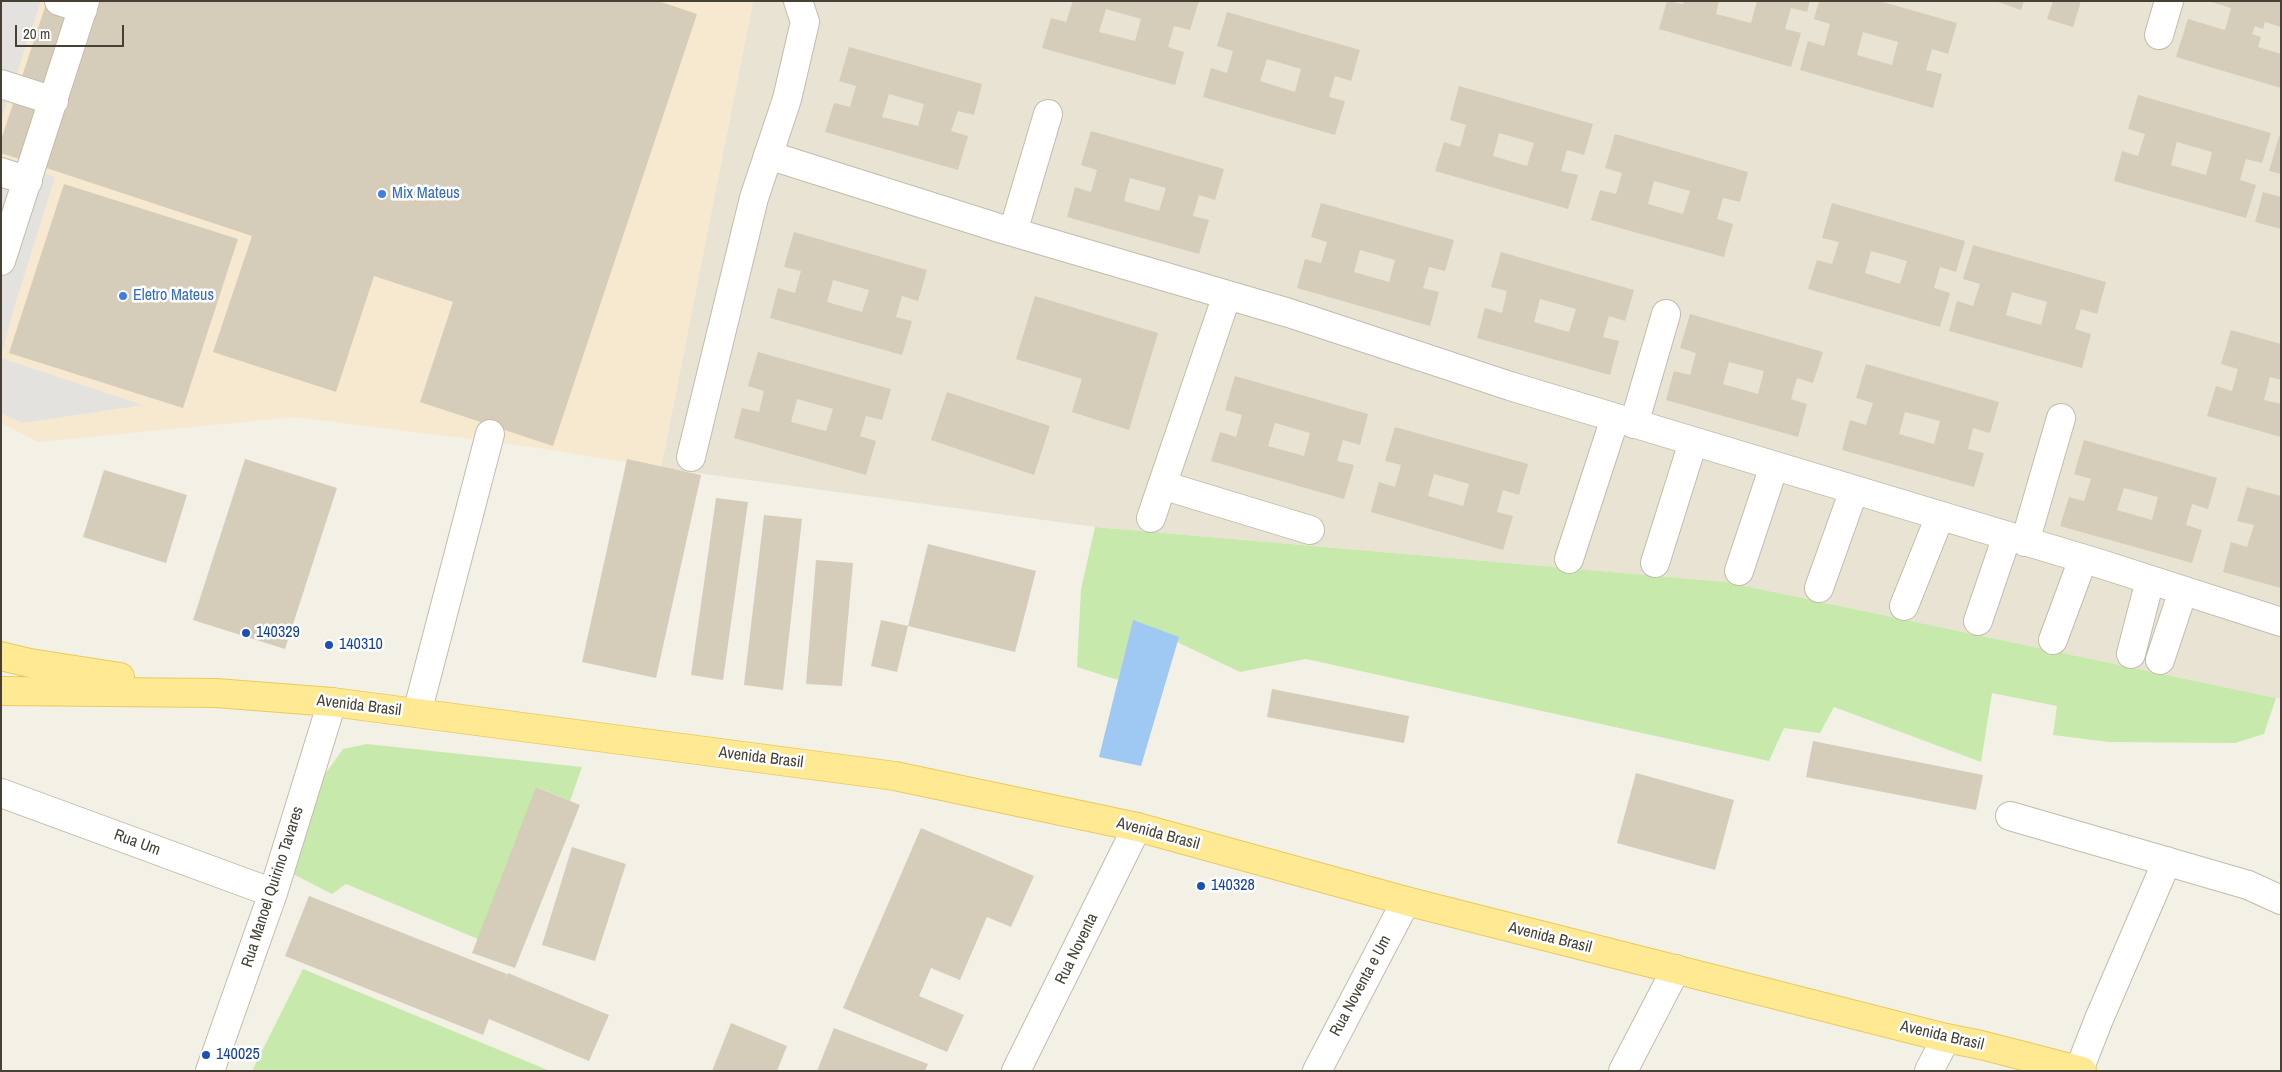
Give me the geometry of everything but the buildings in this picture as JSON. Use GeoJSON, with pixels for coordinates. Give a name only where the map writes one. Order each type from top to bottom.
{"type":"FeatureCollection","features":[{"type":"Feature","properties":{"kind":"main road","name":"Avenida Brasil"},"geometry":{"type":"LineString","coordinates":[[1,656],[30,663],[216,693]]}},
{"type":"Feature","properties":{"kind":"main road","name":"Avenida Brasil"},"geometry":{"type":"LineString","coordinates":[[1,691],[216,693],[332,702],[895,776],[1137,827],[1406,901],[1946,1038],[2081,1070]]}},
{"type":"Feature","properties":{"kind":"street"},"geometry":{"type":"LineString","coordinates":[[691,457],[754,198],[787,99],[805,22],[798,1]]}},
{"type":"Feature","properties":{"kind":"street"},"geometry":{"type":"LineString","coordinates":[[2159,35],[2169,1]]}},
{"type":"Feature","properties":{"kind":"street"},"geometry":{"type":"LineString","coordinates":[[1,261],[54,101],[76,4]]}},
{"type":"Feature","properties":{"kind":"street"},"geometry":{"type":"LineString","coordinates":[[1,84],[54,101]]}},
{"type":"Feature","properties":{"kind":"street"},"geometry":{"type":"LineString","coordinates":[[1013,232],[1048,114]]}},
{"type":"Feature","properties":{"kind":"street"},"geometry":{"type":"LineString","coordinates":[[768,155],[1013,232],[1227,294],[1625,421],[2083,559],[2281,622]]}},
{"type":"Feature","properties":{"kind":"street"},"geometry":{"type":"LineString","coordinates":[[1,172],[28,181]]}},
{"type":"Feature","properties":{"kind":"street"},"geometry":{"type":"LineString","coordinates":[[1152,518],[1227,294]]}},
{"type":"Feature","properties":{"kind":"street"},"geometry":{"type":"LineString","coordinates":[[1569,559],[1666,314]]}},
{"type":"Feature","properties":{"kind":"street"},"geometry":{"type":"LineString","coordinates":[[1978,621],[2016,539],[2061,418]]}},
{"type":"Feature","properties":{"kind":"street"},"geometry":{"type":"LineString","coordinates":[[417,713],[490,434]]}},
{"type":"Feature","properties":{"kind":"street"},"geometry":{"type":"LineString","coordinates":[[1654,563],[1694,442]]}},
{"type":"Feature","properties":{"kind":"street"},"geometry":{"type":"LineString","coordinates":[[1739,571],[1774,466]]}},
{"type":"Feature","properties":{"kind":"street"},"geometry":{"type":"LineString","coordinates":[[1162,485],[1310,530]]}},
{"type":"Feature","properties":{"kind":"street"},"geometry":{"type":"LineString","coordinates":[[1819,588],[1854,490]]}},
{"type":"Feature","properties":{"kind":"street"},"geometry":{"type":"LineString","coordinates":[[1904,606],[1940,516]]}},
{"type":"Feature","properties":{"kind":"street"},"geometry":{"type":"LineString","coordinates":[[2054,640],[2083,559]]}},
{"type":"Feature","properties":{"kind":"street"},"geometry":{"type":"LineString","coordinates":[[2131,654],[2150,580]]}},
{"type":"Feature","properties":{"kind":"street"},"geometry":{"type":"LineString","coordinates":[[2160,660],[2183,591]]}},
{"type":"Feature","properties":{"kind":"street","name":"Rua Manoel Quirino Tavares"},"geometry":{"type":"LineString","coordinates":[[210,1071],[273,893],[332,702]]}},
{"type":"Feature","properties":{"kind":"street","name":"Rua Um"},"geometry":{"type":"LineString","coordinates":[[1,793],[273,893]]}},
{"type":"Feature","properties":{"kind":"street"},"geometry":{"type":"LineString","coordinates":[[2010,816],[2248,885],[2281,900]]}},
{"type":"Feature","properties":{"kind":"street","name":"Rua Noventa"},"geometry":{"type":"LineString","coordinates":[[1016,1071],[1137,827]]}},
{"type":"Feature","properties":{"kind":"street"},"geometry":{"type":"LineString","coordinates":[[2081,1070],[2167,862]]}},
{"type":"Feature","properties":{"kind":"street","name":"Rua Noventa e Um"},"geometry":{"type":"LineString","coordinates":[[1317,1071],[1406,901]]}},
{"type":"Feature","properties":{"kind":"street"},"geometry":{"type":"LineString","coordinates":[[1623,1071],[1676,969]]}},
{"type":"Feature","properties":{"kind":"street"},"geometry":{"type":"LineString","coordinates":[[1929,1071],[1946,1038]]}},
{"type":"Feature","properties":{"kind":"shaded area","name":"Mix Mateus"},"geometry":{"type":"Polygon","coordinates":[[[1,1],[753,1],[661,468],[526,446],[295,417],[38,442],[1,423],[1,1]]]}},
{"type":"Feature","properties":{"kind":"shaded area"},"geometry":{"type":"Polygon","coordinates":[[[1,1],[41,1],[1,120],[1,1]]]}},
{"type":"Feature","properties":{"kind":"shaded area"},"geometry":{"type":"Polygon","coordinates":[[[753,1],[2281,1],[2281,699],[1726,582],[1095,527],[661,468],[753,1]]]}},
{"type":"Feature","properties":{"kind":"shaded area"},"geometry":{"type":"Polygon","coordinates":[[[1,157],[55,177],[14,308],[1,357],[1,157]]]}},
{"type":"Feature","properties":{"kind":"shaded area"},"geometry":{"type":"Polygon","coordinates":[[[1,358],[142,405],[23,423],[1,413],[1,358]]]}},
{"type":"Feature","properties":{"kind":"green space"},"geometry":{"type":"Polygon","coordinates":[[[1095,527],[1726,582],[2276,698],[2264,734],[2235,743],[2109,742],[2053,735],[2057,706],[1992,693],[1981,762],[1834,707],[1820,733],[1784,728],[1769,761],[1306,659],[1240,672],[1133,621],[1118,680],[1077,667],[1081,589],[1095,527]]]}},
{"type":"Feature","properties":{"kind":"green space"},"geometry":{"type":"Polygon","coordinates":[[[367,744],[582,767],[570,801],[537,787],[478,939],[346,884],[332,894],[287,871],[313,791],[343,749],[367,744]]]}},
{"type":"Feature","properties":{"kind":"green space"},"geometry":{"type":"Polygon","coordinates":[[[303,969],[550,1071],[252,1071],[303,969]]]}},
{"type":"Feature","properties":{"kind":"water"},"geometry":{"type":"Polygon","coordinates":[[[1133,620],[1179,637],[1141,766],[1099,757],[1133,620]]]}},
{"type":"Feature","properties":{"kind":"place","name":"Mix Mateus"},"geometry":{"type":"Point","coordinates":[382,194]}},
{"type":"Feature","properties":{"kind":"place","name":"Eletro Mateus"},"geometry":{"type":"Point","coordinates":[123,296]}},
{"type":"Feature","properties":{"kind":"place","name":"140329"},"geometry":{"type":"Point","coordinates":[246,633]}},
{"type":"Feature","properties":{"kind":"place","name":"140310"},"geometry":{"type":"Point","coordinates":[329,645]}},
{"type":"Feature","properties":{"kind":"place","name":"140328"},"geometry":{"type":"Point","coordinates":[1201,886]}},
{"type":"Feature","properties":{"kind":"place","name":"140025"},"geometry":{"type":"Point","coordinates":[206,1055]}}]}
